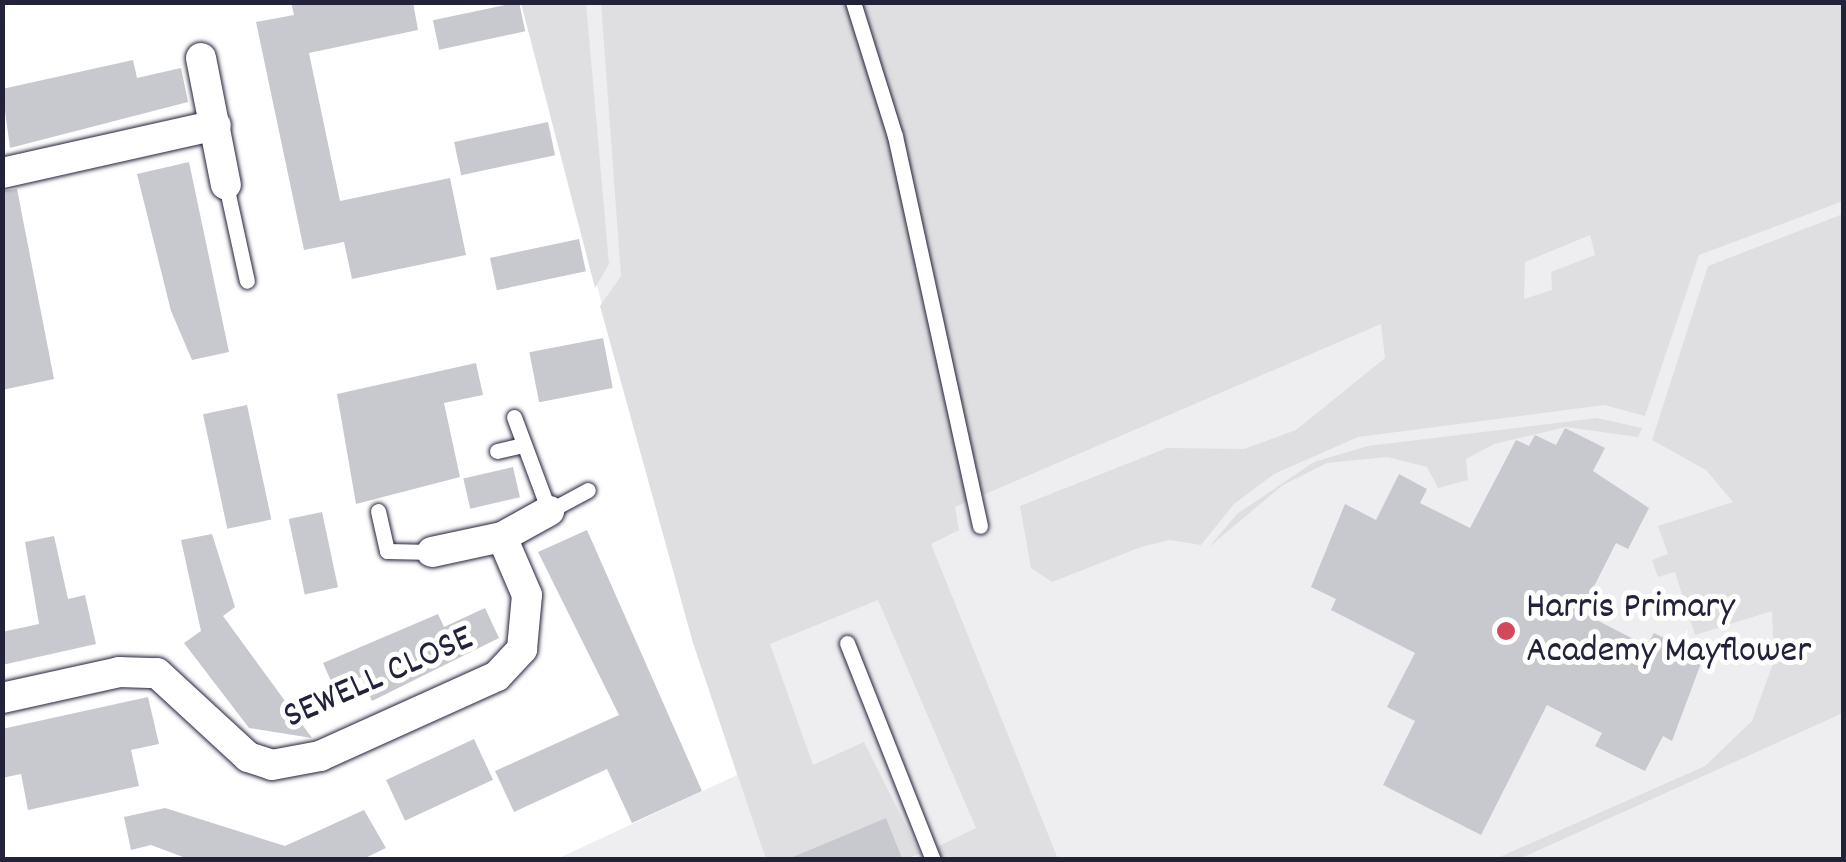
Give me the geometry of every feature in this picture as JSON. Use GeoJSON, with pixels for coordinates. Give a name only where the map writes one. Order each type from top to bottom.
{"type":"FeatureCollection","features":[{"type":"Feature","properties":{"kind":"street"},"geometry":{"type":"LineString","coordinates":[[202,58],[226,184]]}},
{"type":"Feature","properties":{"kind":"street"},"geometry":{"type":"LineString","coordinates":[[2,172],[216,125]]}},
{"type":"Feature","properties":{"kind":"street"},"geometry":{"type":"LineString","coordinates":[[432,552],[502,537],[550,511]]}},
{"type":"Feature","properties":{"kind":"street","name":"SEWELL CLOSE"},"geometry":{"type":"LineString","coordinates":[[2,698],[119,672],[157,674],[248,757],[272,765],[320,756],[497,676],[522,649],[527,596],[502,537]]}},
{"type":"Feature","properties":{"kind":"lane"},"geometry":{"type":"LineString","coordinates":[[852,2],[895,136],[980,526]]}},
{"type":"Feature","properties":{"kind":"lane"},"geometry":{"type":"LineString","coordinates":[[226,184],[247,281]]}},
{"type":"Feature","properties":{"kind":"lane"},"geometry":{"type":"LineString","coordinates":[[514,417],[550,511],[588,490]]}},
{"type":"Feature","properties":{"kind":"lane"},"geometry":{"type":"LineString","coordinates":[[497,451],[522,444]]}},
{"type":"Feature","properties":{"kind":"lane"},"geometry":{"type":"LineString","coordinates":[[378,511],[387,551],[432,552]]}},
{"type":"Feature","properties":{"kind":"lane"},"geometry":{"type":"LineString","coordinates":[[847,643],[933,860]]}},
{"type":"Feature","properties":{"kind":"shaded area"},"geometry":{"type":"Polygon","coordinates":[[[521,3],[1843,3],[1843,859],[557,859],[737,775],[687,621],[521,3]]]}},
{"type":"Feature","properties":{"kind":"shaded area"},"geometry":{"type":"Polygon","coordinates":[[[521,3],[586,3],[609,264],[595,288],[521,3]]]}},
{"type":"Feature","properties":{"kind":"shaded area"},"geometry":{"type":"Polygon","coordinates":[[[601,3],[1843,3],[1843,201],[1699,255],[1645,416],[1604,405],[1358,437],[1274,474],[1234,504],[1201,545],[1170,540],[1141,547],[1052,582],[1031,568],[1020,506],[1167,448],[1244,449],[1296,430],[1385,358],[1381,324],[955,507],[959,530],[931,544],[1058,859],[943,859],[937,847],[976,828],[878,600],[770,644],[813,765],[864,742],[920,854],[903,859],[886,818],[805,852],[808,859],[766,859],[693,643],[600,306],[621,276],[601,3]],[[1590,235],[1525,262],[1524,299],[1552,290],[1551,272],[1595,255],[1590,235]]]}},
{"type":"Feature","properties":{"kind":"shaded area"},"geometry":{"type":"Polygon","coordinates":[[[1843,214],[1843,713],[1519,859],[1495,859],[1705,766],[1752,721],[1774,661],[1772,611],[1695,635],[1675,572],[1658,577],[1652,560],[1668,554],[1658,526],[1733,502],[1706,470],[1652,440],[1708,266],[1843,214]]]}},
{"type":"Feature","properties":{"kind":"shaded area"},"geometry":{"type":"Polygon","coordinates":[[[1597,418],[1642,428],[1638,437],[1566,427],[1494,444],[1466,459],[1468,480],[1438,488],[1427,467],[1387,457],[1327,463],[1283,485],[1209,547],[1237,514],[1314,462],[1368,446],[1597,418]]]}},
{"type":"Feature","properties":{"kind":"building"},"geometry":{"type":"Polygon","coordinates":[[[291,2],[413,2],[418,30],[309,53],[340,201],[450,178],[466,255],[352,279],[344,242],[304,250],[256,22],[294,15],[291,2]]]}},
{"type":"Feature","properties":{"kind":"building"},"geometry":{"type":"Polygon","coordinates":[[[519,2],[525,31],[439,50],[433,20],[519,2]]]}},
{"type":"Feature","properties":{"kind":"building"},"geometry":{"type":"Polygon","coordinates":[[[133,60],[137,78],[181,68],[188,102],[10,148],[2,89],[133,60]]]}},
{"type":"Feature","properties":{"kind":"building"},"geometry":{"type":"Polygon","coordinates":[[[548,122],[555,155],[461,175],[454,142],[548,122]]]}},
{"type":"Feature","properties":{"kind":"building"},"geometry":{"type":"Polygon","coordinates":[[[189,162],[229,352],[192,360],[171,311],[137,174],[189,162]]]}},
{"type":"Feature","properties":{"kind":"building"},"geometry":{"type":"Polygon","coordinates":[[[17,189],[54,379],[2,390],[2,191],[17,189]]]}},
{"type":"Feature","properties":{"kind":"building"},"geometry":{"type":"Polygon","coordinates":[[[579,239],[586,271],[497,290],[490,258],[579,239]]]}},
{"type":"Feature","properties":{"kind":"building"},"geometry":{"type":"Polygon","coordinates":[[[603,338],[613,388],[539,402],[529,352],[603,338]]]}},
{"type":"Feature","properties":{"kind":"building"},"geometry":{"type":"Polygon","coordinates":[[[476,363],[483,395],[444,403],[460,477],[356,504],[337,394],[476,363]]]}},
{"type":"Feature","properties":{"kind":"building"},"geometry":{"type":"Polygon","coordinates":[[[247,405],[271,519],[227,529],[203,414],[247,405]]]}},
{"type":"Feature","properties":{"kind":"building","name":"Harris Primary Academy Mayflower"},"geometry":{"type":"Polygon","coordinates":[[[1565,428],[1605,448],[1593,471],[1649,508],[1628,549],[1616,543],[1581,612],[1647,646],[1654,633],[1703,658],[1672,741],[1663,736],[1645,771],[1595,746],[1602,733],[1547,705],[1481,835],[1383,785],[1415,721],[1387,707],[1415,653],[1331,610],[1336,599],[1311,587],[1345,504],[1376,520],[1399,474],[1427,489],[1420,503],[1470,528],[1516,440],[1529,446],[1535,435],[1556,445],[1565,428]]]}},
{"type":"Feature","properties":{"kind":"building"},"geometry":{"type":"Polygon","coordinates":[[[513,467],[520,497],[470,509],[463,478],[513,467]]]}},
{"type":"Feature","properties":{"kind":"building"},"geometry":{"type":"Polygon","coordinates":[[[322,512],[338,587],[305,594],[289,519],[322,512]]]}},
{"type":"Feature","properties":{"kind":"building"},"geometry":{"type":"Polygon","coordinates":[[[587,530],[702,791],[632,823],[607,769],[514,812],[495,771],[619,715],[538,552],[587,530]]]}},
{"type":"Feature","properties":{"kind":"building"},"geometry":{"type":"Polygon","coordinates":[[[212,534],[235,607],[223,616],[312,738],[249,728],[184,643],[201,631],[181,540],[212,534]]]}},
{"type":"Feature","properties":{"kind":"building"},"geometry":{"type":"Polygon","coordinates":[[[54,536],[68,599],[85,595],[96,644],[2,665],[2,632],[39,624],[25,542],[54,536]]]}},
{"type":"Feature","properties":{"kind":"building"},"geometry":{"type":"Polygon","coordinates":[[[485,608],[499,638],[372,701],[361,677],[334,688],[323,663],[438,614],[444,627],[485,608]]]}},
{"type":"Feature","properties":{"kind":"building"},"geometry":{"type":"Polygon","coordinates":[[[148,697],[159,744],[131,750],[139,786],[28,810],[21,774],[2,778],[2,729],[148,697]]]}},
{"type":"Feature","properties":{"kind":"building"},"geometry":{"type":"Polygon","coordinates":[[[474,739],[493,780],[405,821],[386,780],[474,739]]]}},
{"type":"Feature","properties":{"kind":"building"},"geometry":{"type":"Polygon","coordinates":[[[165,808],[285,846],[364,810],[386,848],[361,860],[191,860],[151,845],[131,850],[124,817],[165,808]]]}},
{"type":"Feature","properties":{"kind":"building"},"geometry":{"type":"Polygon","coordinates":[[[886,818],[903,860],[788,860],[788,859],[886,818]]]}},
{"type":"Feature","properties":{"kind":"place","name":"Harris Primary Academy Mayflower"},"geometry":{"type":"Point","coordinates":[1506,631]}}]}
